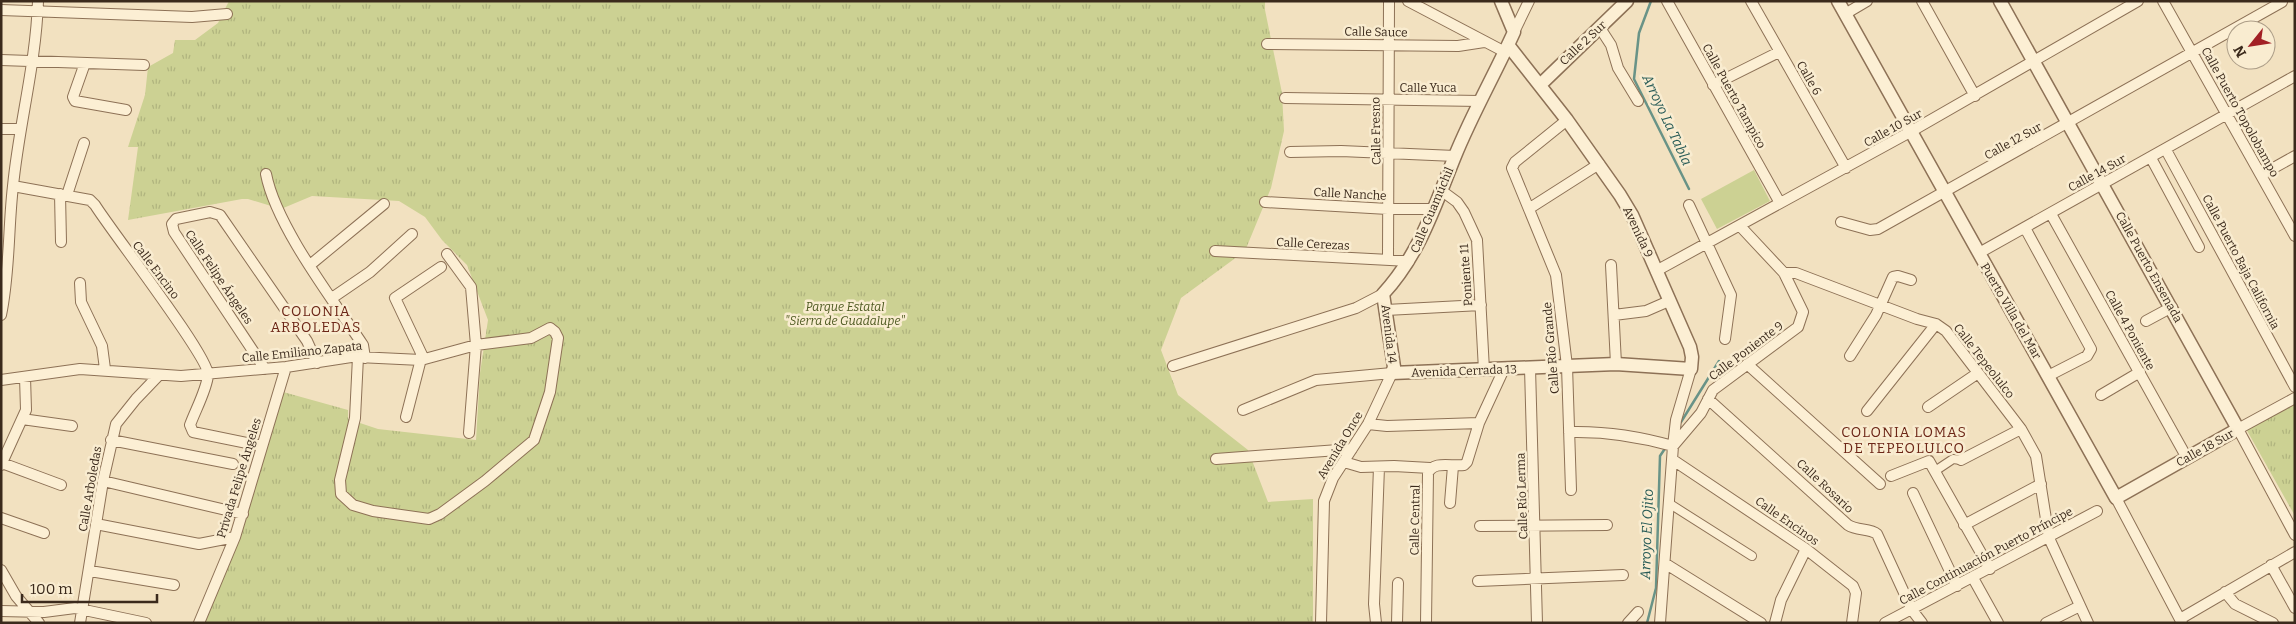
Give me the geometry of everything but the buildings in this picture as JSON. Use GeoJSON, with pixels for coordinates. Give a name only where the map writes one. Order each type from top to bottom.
{"type":"FeatureCollection","features":[{"type":"Feature","properties":{"kind":"street","name":"Calle Fresno"},"geometry":{"type":"LineString","coordinates":[[1388,260],[1387,44],[1389,1]]}},
{"type":"Feature","properties":{"kind":"street"},"geometry":{"type":"LineString","coordinates":[[1408,1],[1484,42],[1507,48]]}},
{"type":"Feature","properties":{"kind":"street"},"geometry":{"type":"LineString","coordinates":[[1501,1],[1514,32]]}},
{"type":"Feature","properties":{"kind":"street","name":"Calle Guamúchil"},"geometry":{"type":"LineString","coordinates":[[1173,366],[1356,308],[1383,294],[1409,261],[1442,191],[1480,100],[1529,1]]}},
{"type":"Feature","properties":{"kind":"street","name":"Calle 2 Sur"},"geometry":{"type":"LineString","coordinates":[[1540,85],[1627,1]]}},
{"type":"Feature","properties":{"kind":"street","name":"Calle Puerto Tampico"},"geometry":{"type":"LineString","coordinates":[[1667,1],[1780,203]]}},
{"type":"Feature","properties":{"kind":"street","name":"Calle 6"},"geometry":{"type":"LineString","coordinates":[[1751,1],[1846,168]]}},
{"type":"Feature","properties":{"kind":"street","name":"Puerto Villa del Mar"},"geometry":{"type":"LineString","coordinates":[[1838,1],[2116,498],[2181,621]]}},
{"type":"Feature","properties":{"kind":"street"},"geometry":{"type":"LineString","coordinates":[[1845,14],[1867,1]]}},
{"type":"Feature","properties":{"kind":"street"},"geometry":{"type":"LineString","coordinates":[[1922,1],[1975,96]]}},
{"type":"Feature","properties":{"kind":"street","name":"Calle 10 Sur"},"geometry":{"type":"LineString","coordinates":[[1656,271],[1975,96],[2138,1]]}},
{"type":"Feature","properties":{"kind":"street","name":"Calle Puerto Topolobampo"},"geometry":{"type":"LineString","coordinates":[[2163,1],[2295,236]]}},
{"type":"Feature","properties":{"kind":"street","name":"Calle Puerto Ensenada"},"geometry":{"type":"LineString","coordinates":[[2001,2],[2172,307],[2295,535]]}},
{"type":"Feature","properties":{"kind":"street","name":"Calle 12 Sur"},"geometry":{"type":"LineString","coordinates":[[1841,222],[1870,230],[1878,229],[2069,124],[2282,2]]}},
{"type":"Feature","properties":{"kind":"street"},"geometry":{"type":"LineString","coordinates":[[1,315],[5,254],[13,186],[33,62],[38,6]]}},
{"type":"Feature","properties":{"kind":"street"},"geometry":{"type":"LineString","coordinates":[[1,10],[38,6],[192,17],[227,14]]}},
{"type":"Feature","properties":{"kind":"street"},"geometry":{"type":"LineString","coordinates":[[1600,28],[1611,45],[1618,68],[1638,101]]}},
{"type":"Feature","properties":{"kind":"street","name":"Calle Sauce"},"geometry":{"type":"LineString","coordinates":[[1267,44],[1458,46],[1484,42]]}},
{"type":"Feature","properties":{"kind":"street","name":"Avenida 9"},"geometry":{"type":"LineString","coordinates":[[1507,48],[1540,85],[1567,120],[1599,164],[1632,215],[1690,347],[1692,356],[1691,369],[1678,412],[1673,446]]}},
{"type":"Feature","properties":{"kind":"street"},"geometry":{"type":"LineString","coordinates":[[1713,85],[1779,52]]}},
{"type":"Feature","properties":{"kind":"street"},"geometry":{"type":"LineString","coordinates":[[1,60],[144,65]]}},
{"type":"Feature","properties":{"kind":"street"},"geometry":{"type":"LineString","coordinates":[[85,63],[73,97],[74,101],[126,110]]}},
{"type":"Feature","properties":{"kind":"street","name":"Calle 14 Sur"},"geometry":{"type":"LineString","coordinates":[[1979,253],[2166,150],[2295,76]]}},
{"type":"Feature","properties":{"kind":"street","name":"Calle Yuca"},"geometry":{"type":"LineString","coordinates":[[1285,98],[1480,100]]}},
{"type":"Feature","properties":{"kind":"street","name":"Calle Río Grande"},"geometry":{"type":"LineString","coordinates":[[1567,120],[1513,166],[1556,275],[1567,366],[1571,490]]}},
{"type":"Feature","properties":{"kind":"street"},"geometry":{"type":"LineString","coordinates":[[1,129],[21,129]]}},
{"type":"Feature","properties":{"kind":"street"},"geometry":{"type":"LineString","coordinates":[[61,242],[64,195],[84,143]]}},
{"type":"Feature","properties":{"kind":"street","name":"Calle Puerto Baja California"},"geometry":{"type":"LineString","coordinates":[[2166,150],[2295,387]]}},
{"type":"Feature","properties":{"kind":"street"},"geometry":{"type":"LineString","coordinates":[[1290,152],[1341,151],[1455,156]]}},
{"type":"Feature","properties":{"kind":"street"},"geometry":{"type":"LineString","coordinates":[[2261,175],[2295,156]]}},
{"type":"Feature","properties":{"kind":"street"},"geometry":{"type":"LineString","coordinates":[[2151,158],[2199,247]]}},
{"type":"Feature","properties":{"kind":"street"},"geometry":{"type":"LineString","coordinates":[[1530,208],[1599,164]]}},
{"type":"Feature","properties":{"kind":"street"},"geometry":{"type":"LineString","coordinates":[[266,174],[269,189],[278,211],[310,265],[363,345],[362,358]]}},
{"type":"Feature","properties":{"kind":"street","name":"Calle Encino"},"geometry":{"type":"LineString","coordinates":[[13,186],[90,200],[188,335],[201,356],[208,374]]}},
{"type":"Feature","properties":{"kind":"street","name":"Poniente 11"},"geometry":{"type":"LineString","coordinates":[[1442,191],[1457,202],[1474,231],[1478,250],[1484,370]]}},
{"type":"Feature","properties":{"kind":"street","name":"Calle Nanche"},"geometry":{"type":"LineString","coordinates":[[1265,202],[1388,209],[1434,209]]}},
{"type":"Feature","properties":{"kind":"street"},"geometry":{"type":"LineString","coordinates":[[310,265],[384,204]]}},
{"type":"Feature","properties":{"kind":"street"},"geometry":{"type":"LineString","coordinates":[[1689,206],[1731,295],[1725,339]]}},
{"type":"Feature","properties":{"kind":"street","name":"Calle Felipe Ángeles"},"geometry":{"type":"LineString","coordinates":[[265,369],[174,232],[174,222],[180,217],[217,213],[307,341],[317,363]]}},
{"type":"Feature","properties":{"kind":"street","name":"Calle 4 Poniente"},"geometry":{"type":"LineString","coordinates":[[2051,214],[2187,458]]}},
{"type":"Feature","properties":{"kind":"street"},"geometry":{"type":"LineString","coordinates":[[1740,226],[1784,273]]}},
{"type":"Feature","properties":{"kind":"street"},"geometry":{"type":"LineString","coordinates":[[2025,228],[2091,348],[2087,356],[2048,376]]}},
{"type":"Feature","properties":{"kind":"street"},"geometry":{"type":"LineString","coordinates":[[332,298],[370,272],[412,234]]}},
{"type":"Feature","properties":{"kind":"street","name":"Calle Cerezas"},"geometry":{"type":"LineString","coordinates":[[1215,251],[1409,261]]}},
{"type":"Feature","properties":{"kind":"street"},"geometry":{"type":"LineString","coordinates":[[447,254],[471,287],[476,345],[468,433]]}},
{"type":"Feature","properties":{"kind":"street"},"geometry":{"type":"LineString","coordinates":[[1612,265],[1616,364]]}},
{"type":"Feature","properties":{"kind":"street"},"geometry":{"type":"LineString","coordinates":[[406,417],[421,360],[420,347],[395,298],[441,267]]}},
{"type":"Feature","properties":{"kind":"street","name":"Calle Tepeolulco"},"geometry":{"type":"LineString","coordinates":[[1784,273],[1796,273],[1917,319],[1936,324],[1946,331],[2021,429],[2036,456],[2049,538],[2088,623]]}},
{"type":"Feature","properties":{"kind":"street","name":"Calle Poniente 9"},"geometry":{"type":"LineString","coordinates":[[1673,446],[1701,413],[1713,390],[1792,332],[1801,320],[1802,308],[1784,273]]}},
{"type":"Feature","properties":{"kind":"street"},"geometry":{"type":"LineString","coordinates":[[1850,356],[1881,304],[1892,277],[1898,276],[1912,280]]}},
{"type":"Feature","properties":{"kind":"street"},"geometry":{"type":"LineString","coordinates":[[80,283],[81,302],[102,346],[104,369]]}},
{"type":"Feature","properties":{"kind":"street","name":"Avenida 14"},"geometry":{"type":"LineString","coordinates":[[1383,294],[1394,366],[1392,373]]}},
{"type":"Feature","properties":{"kind":"street"},"geometry":{"type":"LineString","coordinates":[[1614,315],[1639,313],[1669,300]]}},
{"type":"Feature","properties":{"kind":"street"},"geometry":{"type":"LineString","coordinates":[[1386,310],[1481,304]]}},
{"type":"Feature","properties":{"kind":"street"},"geometry":{"type":"LineString","coordinates":[[2146,321],[2172,307]]}},
{"type":"Feature","properties":{"kind":"street"},"geometry":{"type":"LineString","coordinates":[[1867,411],[1936,324]]}},
{"type":"Feature","properties":{"kind":"street","name":"Calle Emiliano Zapata"},"geometry":{"type":"LineString","coordinates":[[1,380],[71,369],[104,369],[159,375],[208,374],[362,358],[421,360],[476,345],[531,338],[545,330],[552,329],[558,338],[550,392],[534,440],[485,481],[440,514],[429,519],[373,511],[353,505],[344,497],[340,488],[340,480],[355,418],[362,358]]}},
{"type":"Feature","properties":{"kind":"street","name":"Avenida Cerrada 13"},"geometry":{"type":"LineString","coordinates":[[1243,410],[1316,380],[1392,373],[1616,364],[1691,369]]}},
{"type":"Feature","properties":{"kind":"street"},"geometry":{"type":"LineString","coordinates":[[1747,364],[1880,484]]}},
{"type":"Feature","properties":{"kind":"street","name":"Privada Felipe Ángeles"},"geometry":{"type":"LineString","coordinates":[[199,623],[243,514],[286,367]]}},
{"type":"Feature","properties":{"kind":"street","name":"Calle Río Lerma"},"geometry":{"type":"LineString","coordinates":[[1530,368],[1537,623]]}},
{"type":"Feature","properties":{"kind":"street"},"geometry":{"type":"LineString","coordinates":[[1450,503],[1454,466],[1464,465],[1467,462],[1479,423],[1504,369]]}},
{"type":"Feature","properties":{"kind":"street"},"geometry":{"type":"LineString","coordinates":[[2101,395],[2140,372]]}},
{"type":"Feature","properties":{"kind":"street","name":"Avenida Once"},"geometry":{"type":"LineString","coordinates":[[1321,623],[1324,501],[1327,491],[1368,424],[1392,373]]}},
{"type":"Feature","properties":{"kind":"street"},"geometry":{"type":"LineString","coordinates":[[1928,406],[1978,373]]}},
{"type":"Feature","properties":{"kind":"street"},"geometry":{"type":"LineString","coordinates":[[208,374],[190,425],[191,430],[262,446]]}},
{"type":"Feature","properties":{"kind":"street","name":"Calle Arboledas"},"geometry":{"type":"LineString","coordinates":[[80,623],[111,440],[120,417],[159,375]]}},
{"type":"Feature","properties":{"kind":"street"},"geometry":{"type":"LineString","coordinates":[[25,377],[26,403],[22,419],[2,464],[62,485]]}},
{"type":"Feature","properties":{"kind":"street","name":"Calle 18 Sur"},"geometry":{"type":"LineString","coordinates":[[2116,498],[2295,398]]}},
{"type":"Feature","properties":{"kind":"street","name":"Calle Rosario"},"geometry":{"type":"LineString","coordinates":[[1708,399],[1848,525],[1856,530],[1873,531],[1877,534],[1912,610],[1922,623]]}},
{"type":"Feature","properties":{"kind":"street"},"geometry":{"type":"LineString","coordinates":[[22,419],[72,426]]}},
{"type":"Feature","properties":{"kind":"street"},"geometry":{"type":"LineString","coordinates":[[1368,424],[1387,426],[1479,423]]}},
{"type":"Feature","properties":{"kind":"street"},"geometry":{"type":"LineString","coordinates":[[1935,471],[1954,460],[1961,460],[2021,429]]}},
{"type":"Feature","properties":{"kind":"street"},"geometry":{"type":"LineString","coordinates":[[1569,432],[1611,433],[1641,437],[1673,446],[1666,564],[1660,623]]}},
{"type":"Feature","properties":{"kind":"street"},"geometry":{"type":"LineString","coordinates":[[111,440],[232,464]]}},
{"type":"Feature","properties":{"kind":"street"},"geometry":{"type":"LineString","coordinates":[[1216,459],[1352,449]]}},
{"type":"Feature","properties":{"kind":"street","name":"Calle Encinos"},"geometry":{"type":"LineString","coordinates":[[1672,460],[1806,549],[1855,588],[1852,623]]}},
{"type":"Feature","properties":{"kind":"street"},"geometry":{"type":"LineString","coordinates":[[1891,476],[1926,460],[1930,462],[1990,569]]}},
{"type":"Feature","properties":{"kind":"street"},"geometry":{"type":"LineString","coordinates":[[1344,462],[1361,467],[1430,468]]}},
{"type":"Feature","properties":{"kind":"street","name":"Calle Central"},"geometry":{"type":"LineString","coordinates":[[1426,623],[1428,473],[1430,468],[1436,464],[1454,466]]}},
{"type":"Feature","properties":{"kind":"street"},"geometry":{"type":"LineString","coordinates":[[1376,623],[1374,604],[1379,467]]}},
{"type":"Feature","properties":{"kind":"street"},"geometry":{"type":"LineString","coordinates":[[104,481],[243,514]]}},
{"type":"Feature","properties":{"kind":"street"},"geometry":{"type":"LineString","coordinates":[[1964,525],[2041,484]]}},
{"type":"Feature","properties":{"kind":"street"},"geometry":{"type":"LineString","coordinates":[[1913,493],[1957,586]]}},
{"type":"Feature","properties":{"kind":"street"},"geometry":{"type":"LineString","coordinates":[[1670,504],[1752,556]]}},
{"type":"Feature","properties":{"kind":"street","name":"Calle Continuación Puerto Príncipe"},"geometry":{"type":"LineString","coordinates":[[1885,623],[2097,511]]}},
{"type":"Feature","properties":{"kind":"street"},"geometry":{"type":"LineString","coordinates":[[1,518],[44,533]]}},
{"type":"Feature","properties":{"kind":"street"},"geometry":{"type":"LineString","coordinates":[[96,524],[199,544],[235,537]]}},
{"type":"Feature","properties":{"kind":"street"},"geometry":{"type":"LineString","coordinates":[[1480,526],[1608,525]]}},
{"type":"Feature","properties":{"kind":"street"},"geometry":{"type":"LineString","coordinates":[[1775,623],[1781,600],[1806,549]]}},
{"type":"Feature","properties":{"kind":"street"},"geometry":{"type":"LineString","coordinates":[[2181,621],[2225,592],[2295,552]]}},
{"type":"Feature","properties":{"kind":"street"},"geometry":{"type":"LineString","coordinates":[[1666,564],[1762,623]]}},
{"type":"Feature","properties":{"kind":"street"},"geometry":{"type":"LineString","coordinates":[[2270,565],[2295,608]]}},
{"type":"Feature","properties":{"kind":"street"},"geometry":{"type":"LineString","coordinates":[[90,571],[174,585]]}},
{"type":"Feature","properties":{"kind":"street"},"geometry":{"type":"LineString","coordinates":[[3,574],[29,613],[39,623]]}},
{"type":"Feature","properties":{"kind":"street"},"geometry":{"type":"LineString","coordinates":[[1478,581],[1623,575]]}},
{"type":"Feature","properties":{"kind":"street"},"geometry":{"type":"LineString","coordinates":[[1973,578],[1998,623]]}},
{"type":"Feature","properties":{"kind":"street"},"geometry":{"type":"LineString","coordinates":[[1396,623],[1398,583]]}},
{"type":"Feature","properties":{"kind":"street"},"geometry":{"type":"LineString","coordinates":[[2225,592],[2235,604],[2273,623]]}},
{"type":"Feature","properties":{"kind":"street"},"geometry":{"type":"LineString","coordinates":[[2046,623],[2080,606]]}},
{"type":"Feature","properties":{"kind":"street"},"geometry":{"type":"LineString","coordinates":[[4,623],[6,612],[29,613],[72,608],[146,623]]}},
{"type":"Feature","properties":{"kind":"street"},"geometry":{"type":"LineString","coordinates":[[1628,623],[1638,612]]}},
{"type":"Feature","properties":{"kind":"green space","name":"Parque Estatal \"Sierra de Guadalupe\""},"geometry":{"type":"Polygon","coordinates":[[[229,1],[1265,1],[1265,10],[1282,93],[1284,131],[1271,188],[1245,251],[1181,298],[1161,350],[1178,395],[1248,450],[1268,502],[1313,499],[1313,623],[203,623],[240,516],[276,390],[348,410],[348,419],[378,429],[476,440],[480,373],[488,320],[467,265],[442,240],[425,217],[399,201],[312,196],[281,209],[242,199],[128,220],[138,147],[128,147],[145,95],[148,67],[173,53],[175,40],[195,40],[218,23],[229,1]]]}},
{"type":"Feature","properties":{"kind":"green space"},"geometry":{"type":"Polygon","coordinates":[[[1754,170],[1770,201],[1717,229],[1701,199],[1754,170]]]}},
{"type":"Feature","properties":{"kind":"green space"},"geometry":{"type":"Polygon","coordinates":[[[2295,401],[2295,516],[2245,427],[2295,401]]]}},
{"type":"Feature","properties":{"kind":"waterway","name":"Arroyo La Tabla"},"geometry":{"type":"LineString","coordinates":[[1651,1],[1639,33],[1634,79],[1689,189]]}},
{"type":"Feature","properties":{"kind":"waterway","name":"Arroyo El Ojito"},"geometry":{"type":"LineString","coordinates":[[1681,422],[1719,361]]}},
{"type":"Feature","properties":{"kind":"waterway","name":"Arroyo El Ojito"},"geometry":{"type":"LineString","coordinates":[[1647,623],[1656,588],[1660,456],[1666,447]]}},
{"type":"Feature","properties":{"kind":"district","name":"COLONIA ARBOLEDAS"},"geometry":{"type":"Point","coordinates":[316,320]}},
{"type":"Feature","properties":{"kind":"district","name":"COLONIA LOMAS DE TEPEOLULCO"},"geometry":{"type":"Point","coordinates":[1904,440]}}]}
